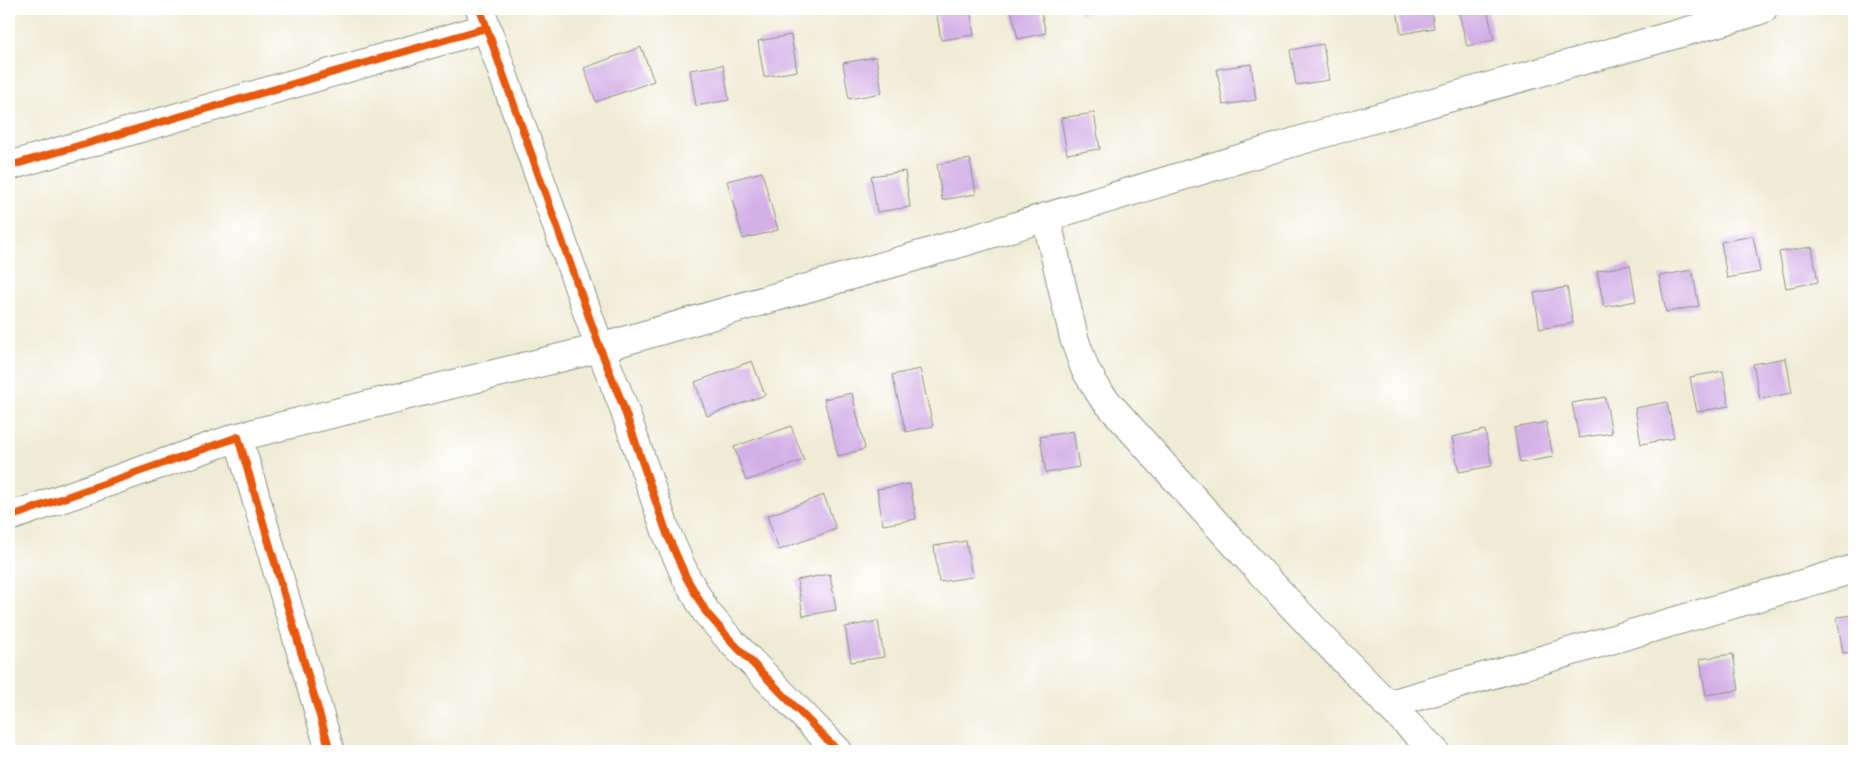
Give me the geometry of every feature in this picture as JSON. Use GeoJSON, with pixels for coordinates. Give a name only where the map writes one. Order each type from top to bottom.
{"type":"FeatureCollection","features":[{"type":"Feature","properties":{"kind":"street"},"geometry":{"type":"LineString","coordinates":[[9,516],[238,436],[600,348],[914,258],[1348,126],[1745,16],[1763,9]]}},
{"type":"Feature","properties":{"kind":"street"},"geometry":{"type":"LineString","coordinates":[[9,166],[483,18],[600,348],[622,403],[667,534],[686,577],[706,612],[732,642],[838,751]]}},
{"type":"Feature","properties":{"kind":"street"},"geometry":{"type":"LineString","coordinates":[[1046,217],[1074,338],[1085,369],[1101,395],[1222,531],[1387,706],[1434,751]]}},
{"type":"Feature","properties":{"kind":"street"},"geometry":{"type":"LineString","coordinates":[[238,436],[326,750]]}},
{"type":"Feature","properties":{"kind":"street"},"geometry":{"type":"LineString","coordinates":[[1387,706],[1854,570]]}},
{"type":"Feature","properties":{"kind":"building"},"geometry":{"type":"Polygon","coordinates":[[[936,9],[970,9],[974,35],[941,40],[936,9]]]}},
{"type":"Feature","properties":{"kind":"building"},"geometry":{"type":"Polygon","coordinates":[[[1011,9],[1040,9],[1046,33],[1018,39],[1011,9]]]}},
{"type":"Feature","properties":{"kind":"building"},"geometry":{"type":"Polygon","coordinates":[[[1079,9],[1101,9],[1102,10],[1080,14],[1079,9]]]}},
{"type":"Feature","properties":{"kind":"building"},"geometry":{"type":"Polygon","coordinates":[[[1397,9],[1431,9],[1434,28],[1401,34],[1397,9]]]}},
{"type":"Feature","properties":{"kind":"building"},"geometry":{"type":"Polygon","coordinates":[[[1458,9],[1487,9],[1494,40],[1467,46],[1458,9]]]}},
{"type":"Feature","properties":{"kind":"building"},"geometry":{"type":"Polygon","coordinates":[[[791,35],[797,71],[764,77],[758,41],[791,35]]]}},
{"type":"Feature","properties":{"kind":"building"},"geometry":{"type":"Polygon","coordinates":[[[1323,44],[1329,80],[1296,85],[1290,50],[1323,44]]]}},
{"type":"Feature","properties":{"kind":"building"},"geometry":{"type":"Polygon","coordinates":[[[641,47],[654,81],[596,102],[584,68],[641,47]]]}},
{"type":"Feature","properties":{"kind":"building"},"geometry":{"type":"Polygon","coordinates":[[[876,57],[882,93],[849,99],[843,63],[876,57]]]}},
{"type":"Feature","properties":{"kind":"building"},"geometry":{"type":"Polygon","coordinates":[[[1251,64],[1256,100],[1223,105],[1217,69],[1251,64]]]}},
{"type":"Feature","properties":{"kind":"building"},"geometry":{"type":"Polygon","coordinates":[[[723,65],[729,100],[696,106],[690,70],[723,65]]]}},
{"type":"Feature","properties":{"kind":"building"},"geometry":{"type":"Polygon","coordinates":[[[1094,113],[1100,149],[1067,154],[1061,118],[1094,113]]]}},
{"type":"Feature","properties":{"kind":"building"},"geometry":{"type":"Polygon","coordinates":[[[970,159],[976,194],[942,200],[937,164],[970,159]]]}},
{"type":"Feature","properties":{"kind":"building"},"geometry":{"type":"Polygon","coordinates":[[[905,171],[910,207],[877,212],[871,176],[905,171]]]}},
{"type":"Feature","properties":{"kind":"building"},"geometry":{"type":"Polygon","coordinates":[[[762,172],[778,230],[743,239],[727,181],[762,172]]]}},
{"type":"Feature","properties":{"kind":"building"},"geometry":{"type":"Polygon","coordinates":[[[1753,236],[1760,272],[1727,278],[1721,242],[1753,236]]]}},
{"type":"Feature","properties":{"kind":"building"},"geometry":{"type":"Polygon","coordinates":[[[1812,247],[1818,282],[1786,288],[1779,252],[1812,247]]]}},
{"type":"Feature","properties":{"kind":"building"},"geometry":{"type":"Polygon","coordinates":[[[1630,265],[1636,301],[1604,307],[1597,271],[1630,265]]]}},
{"type":"Feature","properties":{"kind":"building"},"geometry":{"type":"Polygon","coordinates":[[[1692,270],[1699,306],[1666,312],[1659,276],[1692,270]]]}},
{"type":"Feature","properties":{"kind":"building"},"geometry":{"type":"Polygon","coordinates":[[[1567,287],[1573,323],[1540,329],[1534,293],[1567,287]]]}},
{"type":"Feature","properties":{"kind":"building"},"geometry":{"type":"Polygon","coordinates":[[[1786,358],[1792,393],[1760,399],[1753,364],[1786,358]]]}},
{"type":"Feature","properties":{"kind":"building"},"geometry":{"type":"Polygon","coordinates":[[[752,361],[765,395],[707,416],[695,382],[752,361]]]}},
{"type":"Feature","properties":{"kind":"building"},"geometry":{"type":"Polygon","coordinates":[[[920,369],[933,426],[906,432],[892,375],[920,369]]]}},
{"type":"Feature","properties":{"kind":"building"},"geometry":{"type":"Polygon","coordinates":[[[1723,371],[1729,406],[1697,412],[1690,377],[1723,371]]]}},
{"type":"Feature","properties":{"kind":"building"},"geometry":{"type":"Polygon","coordinates":[[[852,393],[865,449],[838,456],[824,399],[852,393]]]}},
{"type":"Feature","properties":{"kind":"building"},"geometry":{"type":"Polygon","coordinates":[[[1605,397],[1612,433],[1579,438],[1572,403],[1605,397]]]}},
{"type":"Feature","properties":{"kind":"building"},"geometry":{"type":"Polygon","coordinates":[[[1667,402],[1674,438],[1641,444],[1635,408],[1667,402]]]}},
{"type":"Feature","properties":{"kind":"building"},"geometry":{"type":"Polygon","coordinates":[[[1546,422],[1553,457],[1520,463],[1514,428],[1546,422]]]}},
{"type":"Feature","properties":{"kind":"building"},"geometry":{"type":"Polygon","coordinates":[[[791,426],[804,460],[746,481],[734,447],[791,426]]]}},
{"type":"Feature","properties":{"kind":"building"},"geometry":{"type":"Polygon","coordinates":[[[1485,430],[1492,466],[1459,472],[1452,437],[1485,430]]]}},
{"type":"Feature","properties":{"kind":"building"},"geometry":{"type":"Polygon","coordinates":[[[1073,431],[1079,467],[1046,473],[1040,437],[1073,431]]]}},
{"type":"Feature","properties":{"kind":"building"},"geometry":{"type":"Polygon","coordinates":[[[910,484],[916,519],[883,525],[877,489],[910,484]]]}},
{"type":"Feature","properties":{"kind":"building"},"geometry":{"type":"Polygon","coordinates":[[[824,495],[836,529],[779,550],[767,516],[824,495]]]}},
{"type":"Feature","properties":{"kind":"building"},"geometry":{"type":"Polygon","coordinates":[[[966,541],[972,577],[939,582],[934,546],[966,541]]]}},
{"type":"Feature","properties":{"kind":"building"},"geometry":{"type":"Polygon","coordinates":[[[830,574],[836,610],[803,616],[797,580],[830,574]]]}},
{"type":"Feature","properties":{"kind":"building"},"geometry":{"type":"Polygon","coordinates":[[[1854,615],[1854,652],[1843,653],[1837,617],[1854,615]]]}},
{"type":"Feature","properties":{"kind":"building"},"geometry":{"type":"Polygon","coordinates":[[[878,621],[884,657],[851,662],[845,627],[878,621]]]}},
{"type":"Feature","properties":{"kind":"building"},"geometry":{"type":"Polygon","coordinates":[[[1733,654],[1739,690],[1706,695],[1700,659],[1733,654]]]}},
{"type":"Feature","properties":{"kind":"cycle path"},"geometry":{"type":"LineString","coordinates":[[480,9],[600,348],[622,403],[667,534],[686,577],[706,612],[732,642],[838,751]]}},
{"type":"Feature","properties":{"kind":"cycle path"},"geometry":{"type":"LineString","coordinates":[[9,166],[486,28]]}},
{"type":"Feature","properties":{"kind":"cycle path"},"geometry":{"type":"LineString","coordinates":[[9,517],[238,437],[329,747]]}}]}
